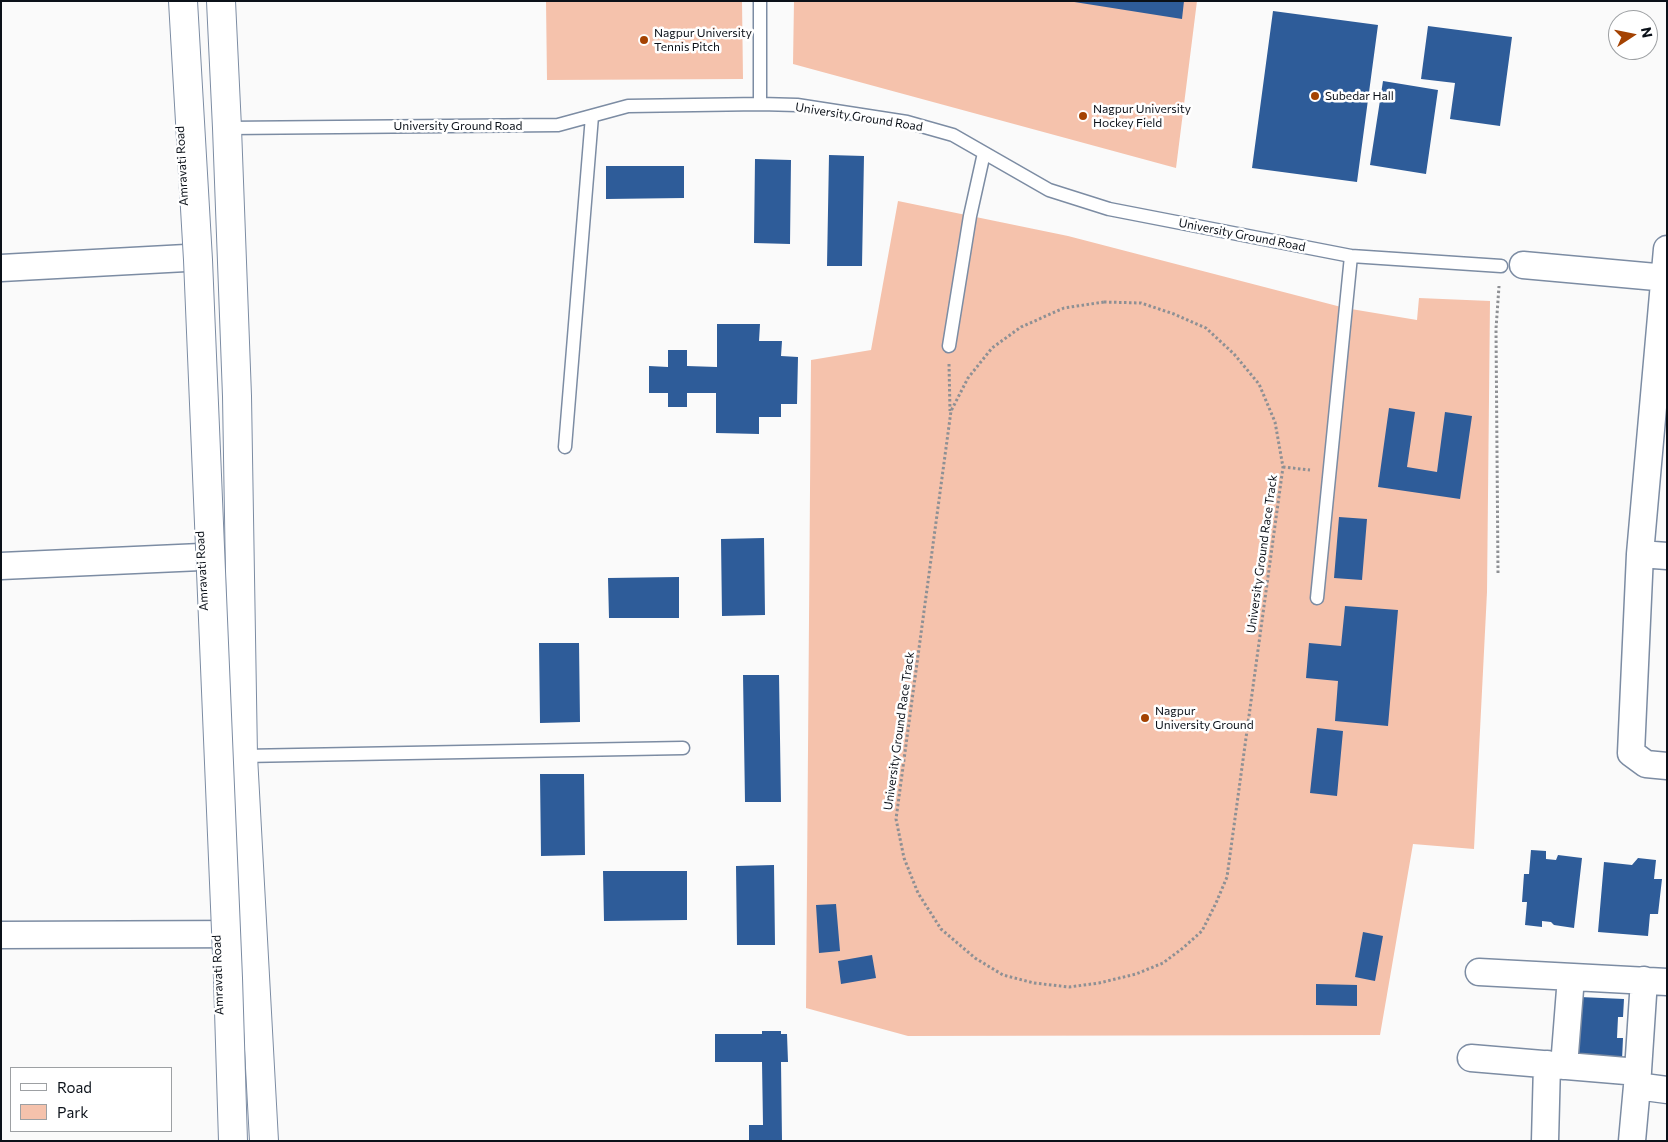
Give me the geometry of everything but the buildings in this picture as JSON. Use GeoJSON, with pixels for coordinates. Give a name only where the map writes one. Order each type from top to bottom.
{"type":"FeatureCollection","features":[{"type":"Feature","properties":{"kind":"highway","name":"Amravati Road"},"geometry":{"type":"LineString","coordinates":[[172,1],[212,782],[224,1141]]}},
{"type":"Feature","properties":{"kind":"highway"},"geometry":{"type":"LineString","coordinates":[[182,1],[198,270],[228,978],[233,1141]]}},
{"type":"Feature","properties":{"kind":"highway"},"geometry":{"type":"LineString","coordinates":[[196,1],[246,1141]]}},
{"type":"Feature","properties":{"kind":"highway"},"geometry":{"type":"LineString","coordinates":[[221,1],[237,396],[243,756],[264,1141]]}},
{"type":"Feature","properties":{"kind":"street"},"geometry":{"type":"LineString","coordinates":[[1667,249],[1666,278],[1640,554],[1631,753],[1646,764],[1667,766]]}},
{"type":"Feature","properties":{"kind":"street"},"geometry":{"type":"LineString","coordinates":[[1,268],[186,258]]}},
{"type":"Feature","properties":{"kind":"street"},"geometry":{"type":"LineString","coordinates":[[1512,266],[1666,278]]}},
{"type":"Feature","properties":{"kind":"street"},"geometry":{"type":"LineString","coordinates":[[1640,554],[1667,556]]}},
{"type":"Feature","properties":{"kind":"street"},"geometry":{"type":"LineString","coordinates":[[1,566],[201,557]]}},
{"type":"Feature","properties":{"kind":"street"},"geometry":{"type":"LineString","coordinates":[[1,934],[253,934]]}},
{"type":"Feature","properties":{"kind":"street"},"geometry":{"type":"LineString","coordinates":[[1479,972],[1656,981],[1638,1079],[1632,1141]]}},
{"type":"Feature","properties":{"kind":"street"},"geometry":{"type":"LineString","coordinates":[[1545,1141],[1555,1065],[1571,977]]}},
{"type":"Feature","properties":{"kind":"street"},"geometry":{"type":"LineString","coordinates":[[1471,1058],[1555,1065],[1638,1079],[1667,1090]]}},
{"type":"Feature","properties":{"kind":"lane"},"geometry":{"type":"LineString","coordinates":[[760,1],[760,104]]}},
{"type":"Feature","properties":{"kind":"lane","name":"University Ground Road"},"geometry":{"type":"LineString","coordinates":[[227,128],[558,125],[628,106],[797,105],[907,122],[953,135],[1049,190],[1109,209],[1351,256],[1512,266]]}},
{"type":"Feature","properties":{"kind":"lane"},"geometry":{"type":"LineString","coordinates":[[565,447],[592,116]]}},
{"type":"Feature","properties":{"kind":"lane"},"geometry":{"type":"LineString","coordinates":[[949,346],[970,216],[984,153]]}},
{"type":"Feature","properties":{"kind":"lane"},"geometry":{"type":"LineString","coordinates":[[1317,598],[1351,256]]}},
{"type":"Feature","properties":{"kind":"lane"},"geometry":{"type":"LineString","coordinates":[[243,756],[683,748]]}},
{"type":"Feature","properties":{"kind":"path"},"geometry":{"type":"LineString","coordinates":[[1498,573],[1496,329],[1512,266]]}},
{"type":"Feature","properties":{"kind":"path","name":"University Ground Race Track"},"geometry":{"type":"LineString","coordinates":[[1104,302],[1141,304],[1174,314],[1206,328],[1234,354],[1259,384],[1275,422],[1283,467],[1227,877],[1202,931],[1162,963],[1136,974],[1099,983],[1069,986],[1034,983],[1003,975],[975,958],[941,929],[918,892],[904,858],[896,819],[950,411],[968,378],[992,348],[1021,327],[1064,308],[1104,302]]}},
{"type":"Feature","properties":{"kind":"path"},"geometry":{"type":"LineString","coordinates":[[949,346],[950,411]]}},
{"type":"Feature","properties":{"kind":"path"},"geometry":{"type":"LineString","coordinates":[[1283,467],[1329,472]]}},
{"type":"Feature","properties":{"kind":"green space","name":"Nagpur University Tennis Pitch"},"geometry":{"type":"Polygon","coordinates":[[[546,1],[742,1],[743,79],[547,80],[546,1]]]}},
{"type":"Feature","properties":{"kind":"green space","name":"Nagpur University Hockey Field"},"geometry":{"type":"Polygon","coordinates":[[[794,1],[1197,1],[1176,168],[793,64],[794,1]]]}},
{"type":"Feature","properties":{"kind":"green space","name":"Nagpur University Ground"},"geometry":{"type":"Polygon","coordinates":[[[898,201],[1068,236],[1345,308],[1417,320],[1419,298],[1490,301],[1487,592],[1474,849],[1413,844],[1380,1035],[908,1036],[806,1008],[811,360],[871,350],[898,201]]]}},
{"type":"Feature","properties":{"kind":"place","name":"Nagpur University Tennis Pitch"},"geometry":{"type":"Point","coordinates":[644,40]}},
{"type":"Feature","properties":{"kind":"place","name":"Subedar Hall"},"geometry":{"type":"Point","coordinates":[1315,96]}},
{"type":"Feature","properties":{"kind":"place","name":"Nagpur University Hockey Field"},"geometry":{"type":"Point","coordinates":[1083,116]}},
{"type":"Feature","properties":{"kind":"place","name":"Nagpur University Ground"},"geometry":{"type":"Point","coordinates":[1145,718]}}]}
